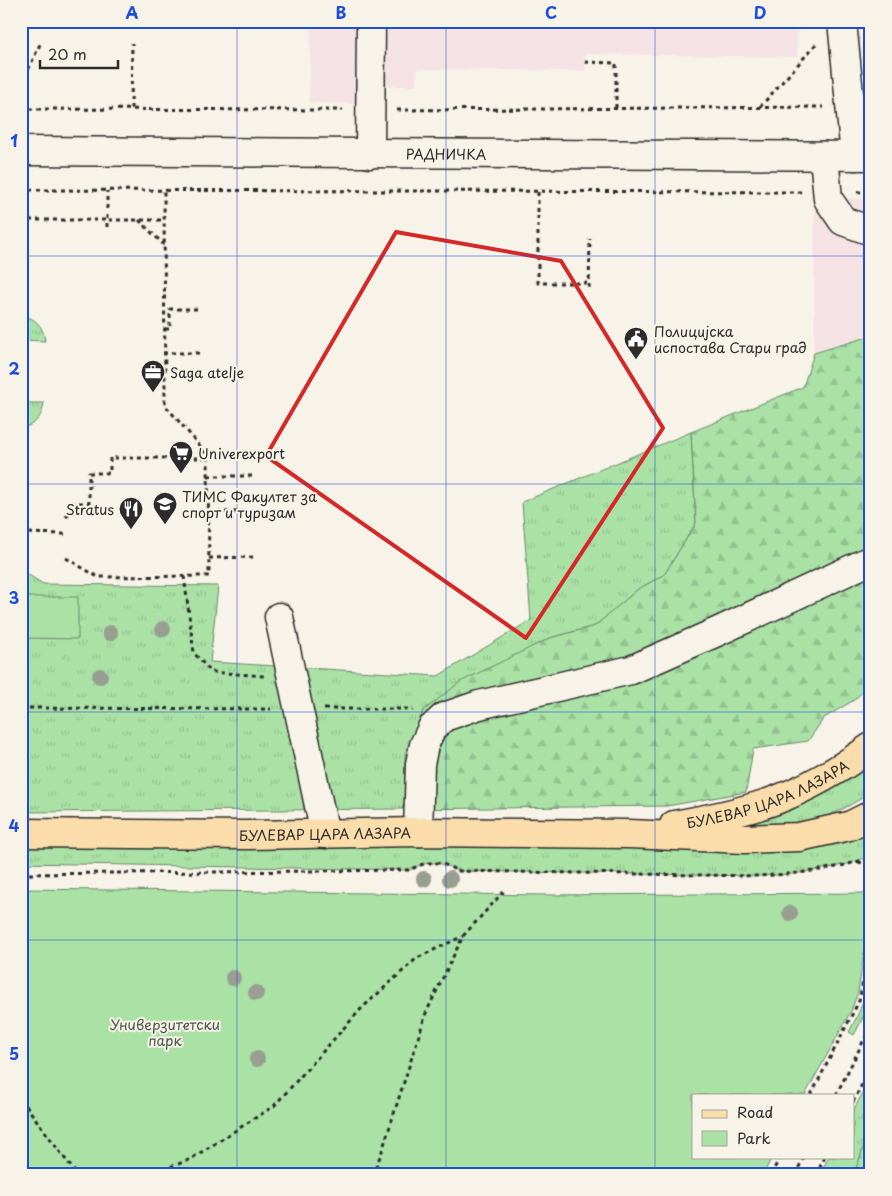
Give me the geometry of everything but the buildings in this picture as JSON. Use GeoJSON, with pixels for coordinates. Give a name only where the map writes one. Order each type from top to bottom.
{"type":"FeatureCollection","features":[{"type":"Feature","properties":{"kind":"main road","name":"БУЛЕВАР ЦАРА ЛАЗАРА"},"geometry":{"type":"LineString","coordinates":[[629,834],[708,819],[776,800],[836,770],[871,747]]}},
{"type":"Feature","properties":{"kind":"main road","name":"БУЛЕВАР ЦАРА ЛАЗАРА"},"geometry":{"type":"LineString","coordinates":[[21,833],[245,835],[418,832],[629,834],[745,839],[799,837],[849,826],[871,815]]}},
{"type":"Feature","properties":{"kind":"street"},"geometry":{"type":"LineString","coordinates":[[370,154],[371,21]]}},
{"type":"Feature","properties":{"kind":"street"},"geometry":{"type":"LineString","coordinates":[[842,21],[863,156]]}},
{"type":"Feature","properties":{"kind":"street","name":"РАДНИЧКА"},"geometry":{"type":"LineString","coordinates":[[21,151],[863,156]]}},
{"type":"Feature","properties":{"kind":"street"},"geometry":{"type":"LineString","coordinates":[[824,156],[828,199],[843,221],[871,231]]}},
{"type":"Feature","properties":{"kind":"street"},"geometry":{"type":"LineString","coordinates":[[418,832],[420,764],[424,745],[432,728],[444,716],[479,705],[631,670],[871,560]]}},
{"type":"Feature","properties":{"kind":"street"},"geometry":{"type":"LineString","coordinates":[[279,617],[324,834]]}},
{"type":"Feature","properties":{"kind":"path"},"geometry":{"type":"LineString","coordinates":[[21,37],[25,37],[24,42]]}},
{"type":"Feature","properties":{"kind":"path"},"geometry":{"type":"LineString","coordinates":[[41,42],[25,77],[23,109],[370,110],[821,106]]}},
{"type":"Feature","properties":{"kind":"path"},"geometry":{"type":"LineString","coordinates":[[131,109],[132,43]]}},
{"type":"Feature","properties":{"kind":"path"},"geometry":{"type":"LineString","coordinates":[[760,108],[817,43]]}},
{"type":"Feature","properties":{"kind":"path"},"geometry":{"type":"LineString","coordinates":[[584,62],[616,63],[616,108]]}},
{"type":"Feature","properties":{"kind":"path"},"geometry":{"type":"LineString","coordinates":[[21,72],[25,77]]}},
{"type":"Feature","properties":{"kind":"path"},"geometry":{"type":"LineString","coordinates":[[21,190],[871,192]]}},
{"type":"Feature","properties":{"kind":"path"},"geometry":{"type":"LineString","coordinates":[[107,191],[107,209]]}},
{"type":"Feature","properties":{"kind":"path"},"geometry":{"type":"LineString","coordinates":[[66,558],[98,577],[210,576],[208,458],[165,405],[164,191]]}},
{"type":"Feature","properties":{"kind":"path"},"geometry":{"type":"LineString","coordinates":[[538,192],[538,283],[589,283]]}},
{"type":"Feature","properties":{"kind":"path"},"geometry":{"type":"LineString","coordinates":[[107,215],[107,228]]}},
{"type":"Feature","properties":{"kind":"path"},"geometry":{"type":"LineString","coordinates":[[21,220],[165,220]]}},
{"type":"Feature","properties":{"kind":"path"},"geometry":{"type":"LineString","coordinates":[[139,220],[165,246]]}},
{"type":"Feature","properties":{"kind":"path"},"geometry":{"type":"LineString","coordinates":[[589,288],[590,239]]}},
{"type":"Feature","properties":{"kind":"path"},"geometry":{"type":"LineString","coordinates":[[165,329],[170,329],[170,309],[198,308]]}},
{"type":"Feature","properties":{"kind":"path"},"geometry":{"type":"LineString","coordinates":[[164,353],[199,353]]}},
{"type":"Feature","properties":{"kind":"path"},"geometry":{"type":"LineString","coordinates":[[66,517],[72,509],[71,503],[89,503],[89,473],[110,473],[110,458],[208,458]]}},
{"type":"Feature","properties":{"kind":"path"},"geometry":{"type":"LineString","coordinates":[[208,476],[256,476]]}},
{"type":"Feature","properties":{"kind":"path"},"geometry":{"type":"LineString","coordinates":[[209,512],[256,512]]}},
{"type":"Feature","properties":{"kind":"path"},"geometry":{"type":"LineString","coordinates":[[21,533],[66,534]]}},
{"type":"Feature","properties":{"kind":"path"},"geometry":{"type":"LineString","coordinates":[[209,558],[257,557]]}},
{"type":"Feature","properties":{"kind":"path"},"geometry":{"type":"LineString","coordinates":[[184,576],[194,653],[211,672],[292,678]]}},
{"type":"Feature","properties":{"kind":"path"},"geometry":{"type":"LineString","coordinates":[[21,708],[406,709],[444,716]]}},
{"type":"Feature","properties":{"kind":"path"},"geometry":{"type":"LineString","coordinates":[[21,874],[410,870],[420,864],[435,862],[457,871],[759,876],[794,874],[858,862],[871,857]]}},
{"type":"Feature","properties":{"kind":"path"},"geometry":{"type":"LineString","coordinates":[[858,862],[871,865]]}},
{"type":"Feature","properties":{"kind":"path"},"geometry":{"type":"LineString","coordinates":[[373,1175],[426,1013],[463,936],[506,889]]}},
{"type":"Feature","properties":{"kind":"path"},"geometry":{"type":"LineString","coordinates":[[148,1175],[190,1160],[274,1106],[361,1009],[417,958],[463,936]]}},
{"type":"Feature","properties":{"kind":"path"},"geometry":{"type":"LineString","coordinates":[[812,1094],[859,1001],[871,943]]}},
{"type":"Feature","properties":{"kind":"path"},"geometry":{"type":"LineString","coordinates":[[837,1094],[871,1026]]}},
{"type":"Feature","properties":{"kind":"path"},"geometry":{"type":"LineString","coordinates":[[854,1100],[871,1067]]}},
{"type":"Feature","properties":{"kind":"path"},"geometry":{"type":"LineString","coordinates":[[21,1099],[77,1175]]}},
{"type":"Feature","properties":{"kind":"path"},"geometry":{"type":"LineString","coordinates":[[771,1175],[780,1158]]}},
{"type":"Feature","properties":{"kind":"path"},"geometry":{"type":"LineString","coordinates":[[795,1175],[804,1158]]}},
{"type":"Feature","properties":{"kind":"path"},"geometry":{"type":"LineString","coordinates":[[816,1175],[824,1158]]}},
{"type":"Feature","properties":{"kind":"highlighted area"},"geometry":{"type":"Polygon","coordinates":[[[396,232],[561,261],[663,428],[526,638],[266,456],[396,232]]]}},
{"type":"Feature","properties":{"kind":"shaded area"},"geometry":{"type":"Polygon","coordinates":[[[311,21],[798,21],[797,57],[585,54],[585,71],[417,69],[416,86],[385,86],[384,104],[309,103],[311,21]]]}},
{"type":"Feature","properties":{"kind":"shaded area"},"geometry":{"type":"Polygon","coordinates":[[[815,198],[871,199],[871,336],[814,353],[815,198]]]}},
{"type":"Feature","properties":{"kind":"green space"},"geometry":{"type":"Polygon","coordinates":[[[21,315],[31,318],[38,324],[43,331],[45,341],[21,340],[21,315]]]}},
{"type":"Feature","properties":{"kind":"green space"},"geometry":{"type":"Polygon","coordinates":[[[871,336],[871,684],[854,700],[824,718],[808,741],[753,749],[746,792],[667,806],[402,809],[405,801],[405,754],[423,711],[460,682],[550,638],[595,626],[638,589],[664,575],[696,523],[691,432],[803,387],[814,353],[871,336]]]}},
{"type":"Feature","properties":{"kind":"green space"},"geometry":{"type":"Polygon","coordinates":[[[21,403],[44,403],[42,412],[37,420],[31,425],[21,428],[21,403]]]}},
{"type":"Feature","properties":{"kind":"green space"},"geometry":{"type":"Polygon","coordinates":[[[691,432],[696,523],[664,575],[638,589],[595,626],[550,638],[405,801],[402,809],[21,812],[21,570],[43,584],[218,586],[210,662],[438,676],[531,620],[522,502],[691,432]]]}},
{"type":"Feature","properties":{"kind":"green space"},"geometry":{"type":"Polygon","coordinates":[[[21,597],[78,597],[78,639],[21,638],[21,597]]]}},
{"type":"Feature","properties":{"kind":"green space"},"geometry":{"type":"Polygon","coordinates":[[[871,756],[871,793],[834,813],[820,818],[788,824],[752,826],[704,825],[871,756]]]}},
{"type":"Feature","properties":{"kind":"green space"},"geometry":{"type":"Polygon","coordinates":[[[871,817],[871,853],[857,862],[793,874],[759,876],[457,871],[445,865],[434,863],[428,863],[410,870],[21,863],[21,836],[745,839],[871,817]]]}},
{"type":"Feature","properties":{"kind":"green space","name":"Универзитетски парк"},"geometry":{"type":"Polygon","coordinates":[[[21,889],[545,895],[871,893],[871,930],[864,953],[858,992],[851,1011],[806,1094],[692,1094],[692,1158],[772,1158],[763,1175],[21,1175],[21,889]]]}},
{"type":"Feature","properties":{"kind":"green space"},"geometry":{"type":"Polygon","coordinates":[[[871,970],[871,1002],[854,1035],[849,1032],[863,1002],[871,970]]]}},
{"type":"Feature","properties":{"kind":"green space"},"geometry":{"type":"Polygon","coordinates":[[[871,1078],[871,1125],[854,1175],[819,1175],[828,1158],[854,1158],[854,1109],[871,1078]]]}},
{"type":"Feature","properties":{"kind":"green space"},"geometry":{"type":"Polygon","coordinates":[[[871,1125],[871,1175],[854,1175],[871,1125]]]}},
{"type":"Feature","properties":{"kind":"place","name":"Полицијска испостава Стари град"},"geometry":{"type":"Point","coordinates":[636,360]}},
{"type":"Feature","properties":{"kind":"place","name":"Saga atelje"},"geometry":{"type":"Point","coordinates":[153,393]}},
{"type":"Feature","properties":{"kind":"place","name":"Univerexport"},"geometry":{"type":"Point","coordinates":[181,474]}},
{"type":"Feature","properties":{"kind":"place","name":"ТИМС Факултет за спорт и туризам"},"geometry":{"type":"Point","coordinates":[165,525]}},
{"type":"Feature","properties":{"kind":"place","name":"Stratus"},"geometry":{"type":"Point","coordinates":[131,530]}}]}
